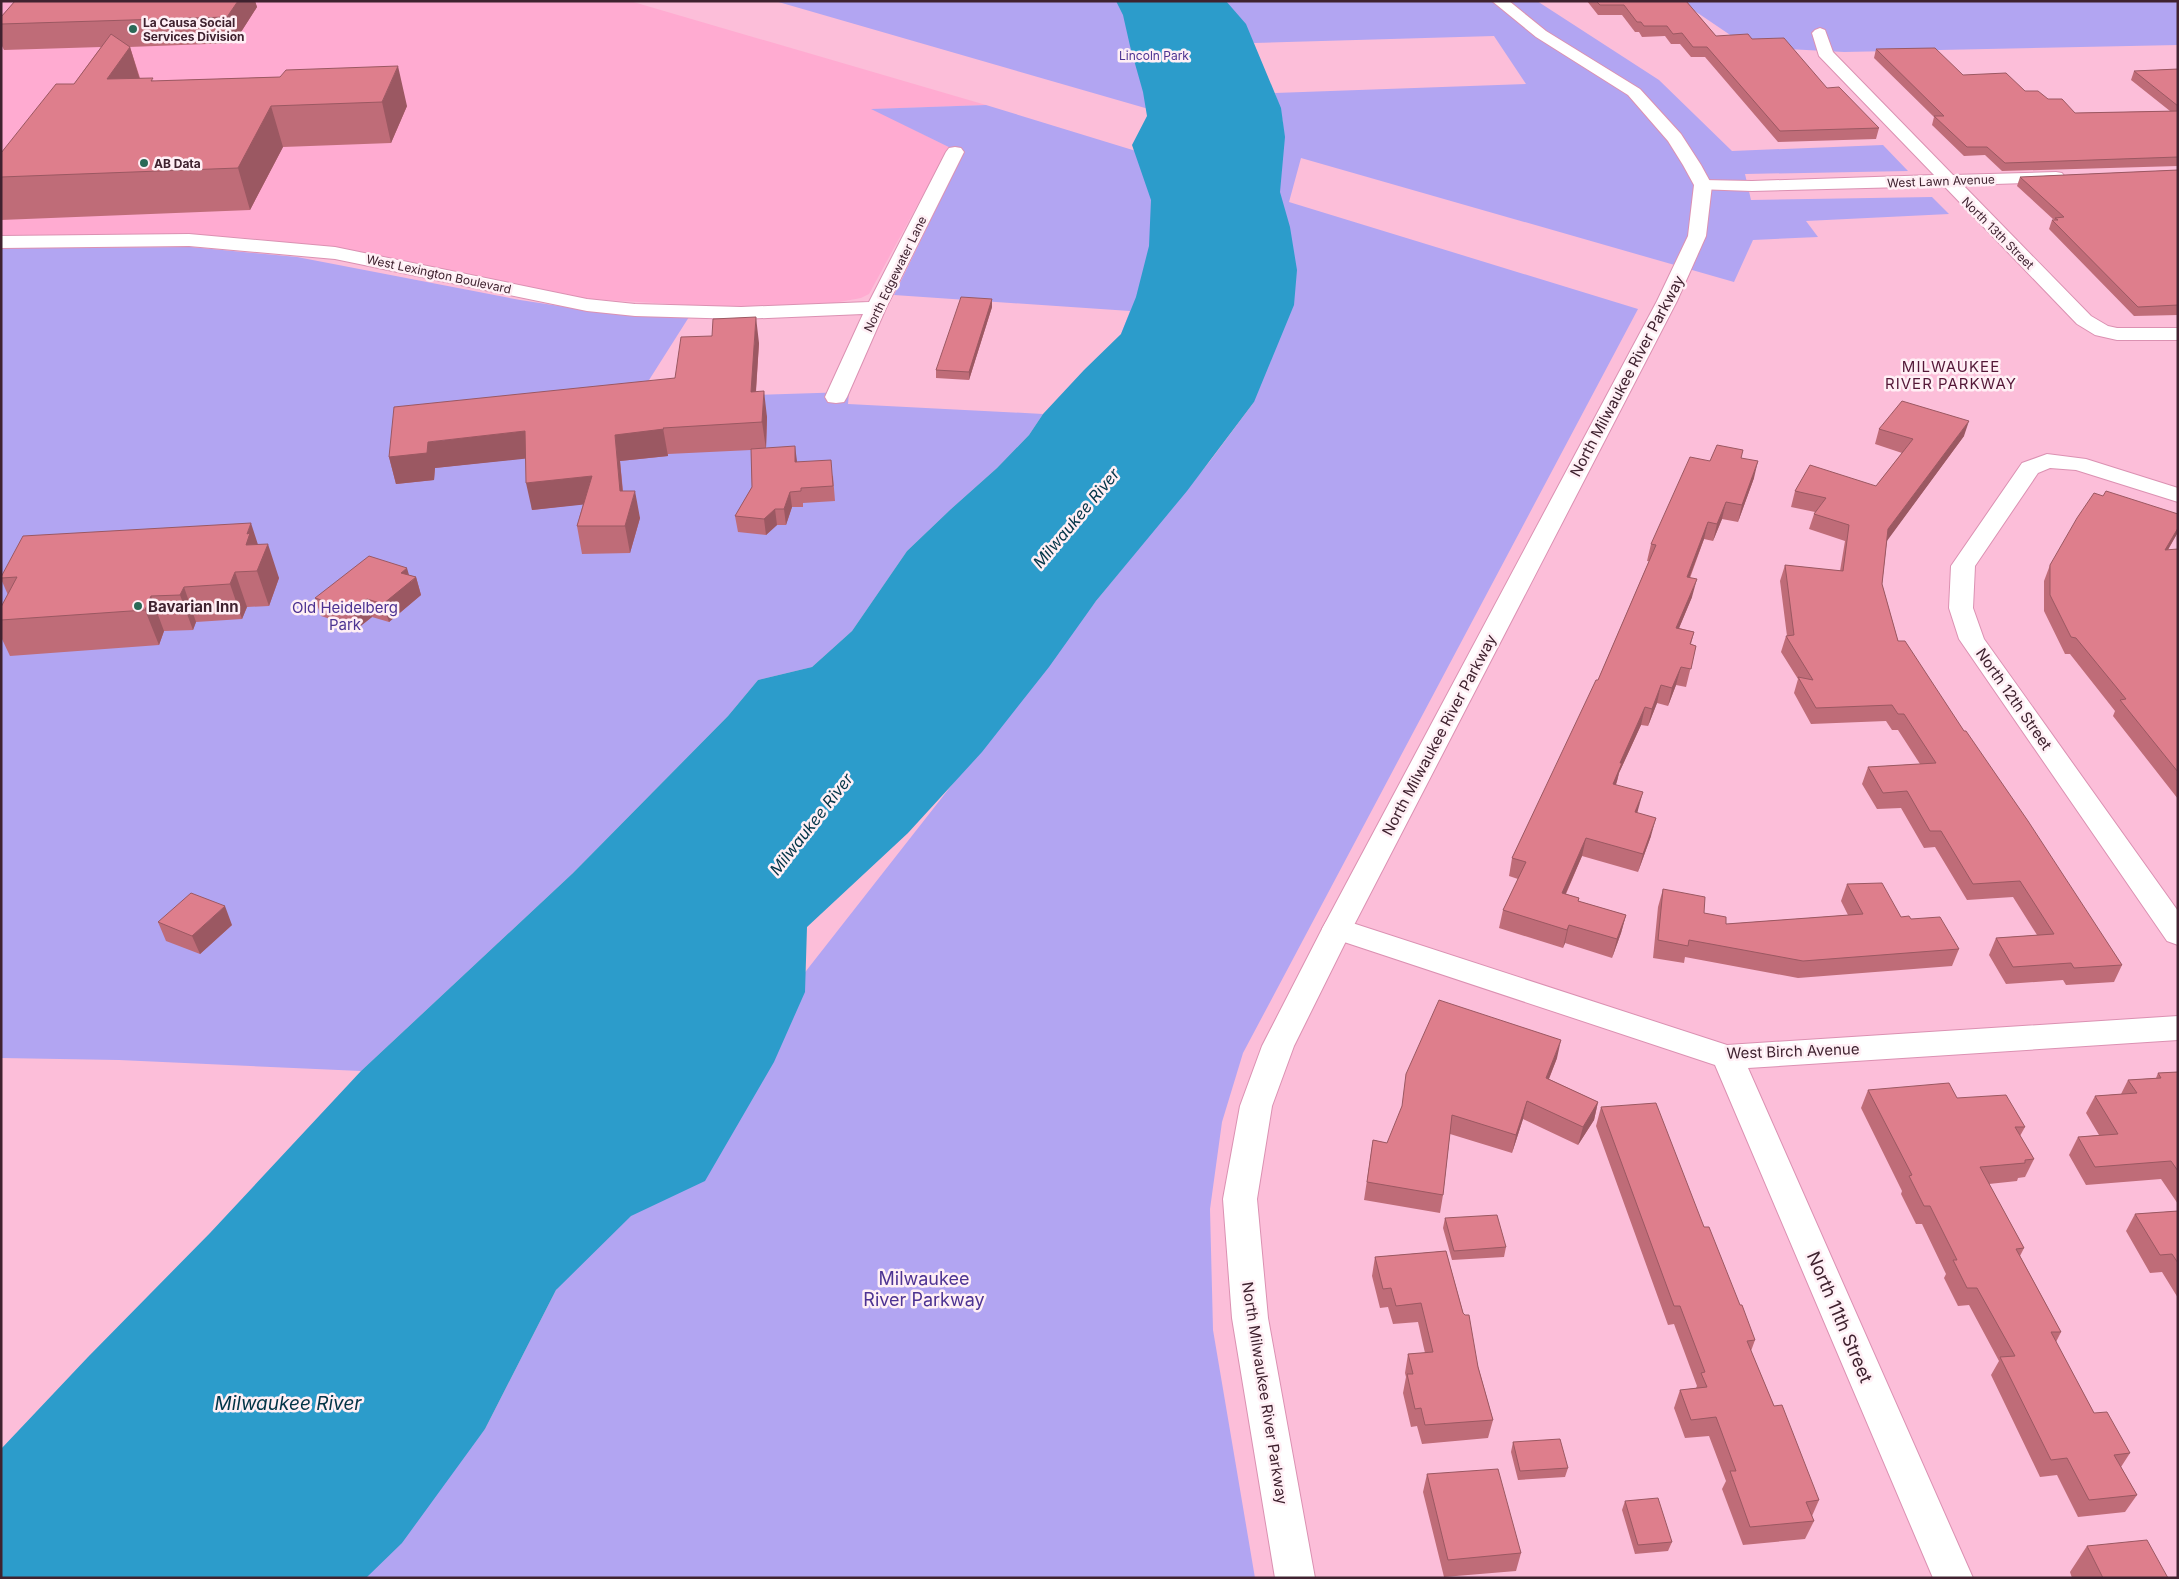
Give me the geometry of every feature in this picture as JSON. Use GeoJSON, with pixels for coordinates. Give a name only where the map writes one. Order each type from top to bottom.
{"type":"FeatureCollection","features":[{"type":"Feature","properties":{"kind":"street"},"geometry":{"type":"LineString","coordinates":[[1500,1],[1542,34],[1634,92],[1675,138],[1703,185]]}},
{"type":"Feature","properties":{"kind":"street","name":"North 13th Street"},"geometry":{"type":"LineString","coordinates":[[1820,32],[1825,53],[1947,181],[2084,320],[2102,331],[2117,334],[2178,334]]}},
{"type":"Feature","properties":{"kind":"street","name":"North Edgewater Lane"},"geometry":{"type":"LineString","coordinates":[[836,397],[876,308],[955,152]]}},
{"type":"Feature","properties":{"kind":"street","name":"West Lawn Avenue"},"geometry":{"type":"LineString","coordinates":[[1703,185],[1947,181],[2072,176]]}},
{"type":"Feature","properties":{"kind":"street","name":"North Milwaukee River Parkway"},"geometry":{"type":"LineString","coordinates":[[1295,1578],[1250,1318],[1240,1199],[1256,1106],[1278,1046],[1337,929],[1678,279],[1697,236],[1703,185]]}},
{"type":"Feature","properties":{"kind":"street","name":"West Lexington Boulevard"},"geometry":{"type":"LineString","coordinates":[[1,242],[189,240],[335,253],[587,305],[643,310],[741,313],[876,308]]}},
{"type":"Feature","properties":{"kind":"street","name":"North 12th Street"},"geometry":{"type":"LineString","coordinates":[[2178,495],[2078,464],[2047,461],[2030,468],[1963,566],[1961,608],[1972,639],[2178,934]]}},
{"type":"Feature","properties":{"kind":"street","name":"West Birch Avenue"},"geometry":{"type":"LineString","coordinates":[[1337,929],[1728,1057],[2178,1028]]}},
{"type":"Feature","properties":{"kind":"street","name":"North 11th Street"},"geometry":{"type":"LineString","coordinates":[[1728,1057],[1952,1578]]}},
{"type":"Feature","properties":{"kind":"shaded area"},"geometry":{"type":"Polygon","coordinates":[[[1,1],[630,1],[986,105],[873,109],[949,147],[869,294],[861,298],[834,303],[722,307],[589,299],[546,292],[373,254],[316,245],[235,237],[144,235],[1,237],[1,1]]]}},
{"type":"Feature","properties":{"kind":"green space","name":"Lincoln Park"},"geometry":{"type":"Polygon","coordinates":[[[775,1],[1185,1],[1166,114],[775,1]]]}},
{"type":"Feature","properties":{"kind":"green space","name":"Milwaukee River Parkway"},"geometry":{"type":"Polygon","coordinates":[[[1226,1],[1537,1],[1659,80],[1732,151],[1883,145],[1908,171],[1745,174],[1751,200],[1932,197],[1949,214],[1806,221],[1818,237],[1753,240],[1734,282],[1301,158],[1289,202],[1638,309],[1243,1053],[1222,1122],[1210,1209],[1213,1330],[1255,1578],[366,1578],[485,1429],[556,1290],[1096,601],[1210,461],[1254,402],[1121,334],[1130,311],[894,295],[963,154],[871,109],[986,105],[1149,155],[1283,122],[1275,93],[1526,84],[1494,36],[1254,43],[1226,1]]]}},
{"type":"Feature","properties":{"kind":"green space"},"geometry":{"type":"Polygon","coordinates":[[[1680,1],[2178,1],[2178,45],[1844,52],[1748,47],[1680,1]]]}},
{"type":"Feature","properties":{"kind":"green space","name":"Old Heidelberg Park"},"geometry":{"type":"Polygon","coordinates":[[[191,247],[297,257],[520,300],[599,312],[689,317],[637,399],[849,392],[848,404],[1043,414],[1029,435],[997,468],[907,551],[852,631],[812,667],[758,680],[728,716],[573,873],[361,1071],[119,1060],[1,1058],[1,248],[191,247]]]}},
{"type":"Feature","properties":{"kind":"water","name":"Milwaukee River"},"geometry":{"type":"Polygon","coordinates":[[[1116,1],[1226,1],[1246,24],[1281,108],[1285,137],[1280,192],[1290,227],[1297,270],[1294,305],[1254,402],[1187,491],[1096,601],[1049,667],[982,752],[908,833],[807,927],[805,992],[774,1062],[705,1181],[631,1216],[556,1290],[485,1429],[402,1543],[366,1578],[1,1578],[1,1449],[210,1233],[361,1071],[573,873],[728,716],[758,680],[812,667],[852,631],[907,551],[997,468],[1029,435],[1043,414],[1121,334],[1136,297],[1149,246],[1151,200],[1132,145],[1147,116],[1143,92],[1123,15],[1116,1]]]}},
{"type":"Feature","properties":{"kind":"building"},"geometry":{"type":"Polygon","coordinates":[[[15,1],[238,1],[227,17],[1,24],[1,17],[15,1]]]}},
{"type":"Feature","properties":{"kind":"building"},"geometry":{"type":"Polygon","coordinates":[[[1596,1],[1686,1],[1716,36],[1748,34],[1752,39],[1784,38],[1827,88],[1839,87],[1879,128],[1780,131],[1707,47],[1693,47],[1682,33],[1673,34],[1667,26],[1644,26],[1641,22],[1637,22],[1624,5],[1600,5],[1596,1]]]}},
{"type":"Feature","properties":{"kind":"building"},"geometry":{"type":"Polygon","coordinates":[[[111,34],[130,47],[107,79],[153,78],[151,81],[280,77],[286,70],[398,66],[382,102],[271,106],[238,168],[1,177],[1,153],[56,84],[74,84],[111,34]]]}},
{"type":"Feature","properties":{"kind":"building"},"geometry":{"type":"Polygon","coordinates":[[[1935,48],[1963,75],[2006,73],[2025,91],[2038,91],[2048,99],[2062,99],[2075,113],[2178,111],[2178,157],[2005,163],[1987,147],[1967,147],[1934,116],[1944,116],[1876,49],[1935,48]]]}},
{"type":"Feature","properties":{"kind":"building"},"geometry":{"type":"Polygon","coordinates":[[[2178,69],[2178,106],[2134,71],[2178,69]]]}},
{"type":"Feature","properties":{"kind":"building"},"geometry":{"type":"Polygon","coordinates":[[[2178,170],[2178,305],[2138,307],[2052,220],[2064,217],[2020,177],[2178,170]]]}},
{"type":"Feature","properties":{"kind":"building"},"geometry":{"type":"Polygon","coordinates":[[[961,297],[992,299],[969,372],[936,370],[961,297]]]}},
{"type":"Feature","properties":{"kind":"building"},"geometry":{"type":"Polygon","coordinates":[[[756,317],[751,392],[764,391],[762,422],[663,428],[615,435],[620,491],[635,491],[625,526],[577,526],[592,476],[526,483],[525,431],[428,442],[427,453],[389,457],[394,407],[675,378],[681,337],[712,336],[713,319],[756,317]]]}},
{"type":"Feature","properties":{"kind":"building"},"geometry":{"type":"Polygon","coordinates":[[[1902,401],[1969,421],[1888,529],[1882,584],[1898,641],[1905,641],[1964,731],[1966,731],[2028,821],[2122,965],[2074,968],[2071,963],[2013,967],[1996,938],[2054,934],[2020,881],[1973,884],[1941,831],[1930,831],[1907,791],[1883,793],[1868,767],[1936,763],[1904,714],[1898,714],[1892,705],[1816,708],[1798,677],[1813,680],[1786,636],[1794,635],[1785,565],[1843,571],[1849,525],[1814,514],[1826,498],[1795,491],[1810,465],[1876,486],[1913,439],[1879,429],[1902,401]]]}},
{"type":"Feature","properties":{"kind":"building"},"geometry":{"type":"Polygon","coordinates":[[[1717,445],[1743,450],[1741,458],[1758,461],[1742,505],[1726,502],[1717,524],[1708,522],[1687,577],[1697,579],[1676,628],[1694,632],[1690,644],[1696,646],[1691,669],[1681,667],[1672,688],[1661,685],[1652,709],[1645,707],[1620,763],[1622,763],[1613,784],[1643,792],[1635,812],[1656,818],[1643,854],[1586,838],[1562,893],[1579,898],[1578,901],[1626,915],[1617,939],[1569,925],[1567,930],[1503,910],[1526,862],[1512,858],[1596,680],[1598,680],[1656,545],[1651,544],[1690,457],[1710,461],[1717,445]]]}},
{"type":"Feature","properties":{"kind":"building"},"geometry":{"type":"Polygon","coordinates":[[[795,446],[795,462],[831,460],[833,486],[801,488],[801,491],[790,492],[784,509],[775,509],[764,519],[735,516],[752,487],[751,449],[795,446]]]}},
{"type":"Feature","properties":{"kind":"building"},"geometry":{"type":"Polygon","coordinates":[[[2106,491],[2178,514],[2178,528],[2165,550],[2178,549],[2178,772],[2120,700],[2126,699],[2076,638],[2071,637],[2050,595],[2050,565],[2094,493],[2103,496],[2106,491]]]}},
{"type":"Feature","properties":{"kind":"building"},"geometry":{"type":"Polygon","coordinates":[[[251,523],[246,545],[268,544],[257,571],[235,572],[230,584],[184,587],[180,595],[151,596],[145,610],[1,620],[1,607],[17,577],[1,577],[23,536],[251,523]]]}},
{"type":"Feature","properties":{"kind":"building"},"geometry":{"type":"Polygon","coordinates":[[[369,556],[407,568],[401,573],[416,577],[383,604],[367,599],[353,610],[315,598],[369,556]]]}},
{"type":"Feature","properties":{"kind":"building"},"geometry":{"type":"Polygon","coordinates":[[[1882,883],[1901,917],[1909,916],[1911,919],[1940,917],[1959,949],[1803,961],[1689,940],[1688,946],[1658,940],[1663,889],[1705,897],[1704,913],[1726,917],[1726,924],[1863,914],[1847,884],[1882,883]]]}},
{"type":"Feature","properties":{"kind":"building"},"geometry":{"type":"Polygon","coordinates":[[[191,893],[225,906],[192,936],[158,922],[191,893]]]}},
{"type":"Feature","properties":{"kind":"building"},"geometry":{"type":"Polygon","coordinates":[[[1439,1000],[1561,1040],[1546,1078],[1598,1102],[1583,1127],[1527,1101],[1516,1135],[1452,1115],[1443,1195],[1367,1182],[1373,1140],[1387,1143],[1402,1106],[1406,1074],[1439,1000]]]}},
{"type":"Feature","properties":{"kind":"building"},"geometry":{"type":"Polygon","coordinates":[[[2178,1072],[2178,1171],[2171,1161],[2095,1167],[2078,1137],[2118,1134],[2095,1096],[2137,1093],[2128,1080],[2161,1078],[2158,1073],[2178,1072]]]}},
{"type":"Feature","properties":{"kind":"building"},"geometry":{"type":"Polygon","coordinates":[[[1949,1083],[1957,1098],[2006,1095],[2025,1127],[2015,1127],[2034,1159],[2025,1160],[2025,1163],[1980,1167],[2024,1248],[2016,1249],[2061,1332],[2051,1332],[2094,1413],[2107,1412],[2130,1453],[2114,1455],[2137,1495],[2089,1500],[2067,1458],[2051,1460],[2000,1357],[2015,1356],[1977,1288],[1967,1288],[1953,1260],[1957,1260],[1930,1206],[1924,1206],[1909,1176],[1912,1175],[1868,1090],[1949,1083]]]}},
{"type":"Feature","properties":{"kind":"building"},"geometry":{"type":"Polygon","coordinates":[[[1656,1103],[1704,1227],[1709,1227],[1740,1305],[1742,1305],[1755,1340],[1747,1341],[1774,1406],[1782,1405],[1819,1500],[1806,1502],[1814,1521],[1750,1527],[1730,1471],[1736,1471],[1716,1417],[1691,1420],[1680,1390],[1707,1387],[1701,1373],[1705,1372],[1680,1306],[1674,1306],[1601,1107],[1656,1103]]]}},
{"type":"Feature","properties":{"kind":"building"},"geometry":{"type":"Polygon","coordinates":[[[2178,1211],[2178,1263],[2172,1254],[2160,1255],[2135,1214],[2178,1211]]]}},
{"type":"Feature","properties":{"kind":"building"},"geometry":{"type":"Polygon","coordinates":[[[1497,1215],[1506,1247],[1454,1251],[1445,1218],[1497,1215]]]}},
{"type":"Feature","properties":{"kind":"building"},"geometry":{"type":"Polygon","coordinates":[[[1446,1251],[1463,1313],[1469,1315],[1478,1367],[1493,1420],[1425,1425],[1421,1408],[1415,1409],[1407,1374],[1413,1374],[1408,1354],[1433,1352],[1421,1303],[1396,1306],[1391,1288],[1383,1289],[1375,1257],[1446,1251]]]}},
{"type":"Feature","properties":{"kind":"building"},"geometry":{"type":"Polygon","coordinates":[[[1560,1439],[1568,1468],[1520,1471],[1513,1442],[1560,1439]]]}},
{"type":"Feature","properties":{"kind":"building"},"geometry":{"type":"Polygon","coordinates":[[[1498,1469],[1521,1553],[1448,1560],[1427,1474],[1498,1469]]]}},
{"type":"Feature","properties":{"kind":"building"},"geometry":{"type":"Polygon","coordinates":[[[1658,1498],[1672,1542],[1638,1545],[1625,1501],[1658,1498]]]}},
{"type":"Feature","properties":{"kind":"building"},"geometry":{"type":"Polygon","coordinates":[[[2147,1540],[2168,1578],[2103,1578],[2087,1546],[2147,1540]]]}},
{"type":"Feature","properties":{"kind":"place","name":"La Causa Social Services Division"},"geometry":{"type":"Point","coordinates":[133,29]}},
{"type":"Feature","properties":{"kind":"place","name":"AB Data"},"geometry":{"type":"Point","coordinates":[144,163]}},
{"type":"Feature","properties":{"kind":"place","name":"Bavarian Inn"},"geometry":{"type":"Point","coordinates":[138,606]}},
{"type":"Feature","properties":{"kind":"district","name":"MILWAUKEE RIVER PARKWAY"},"geometry":{"type":"Point","coordinates":[1951,374]}}]}
